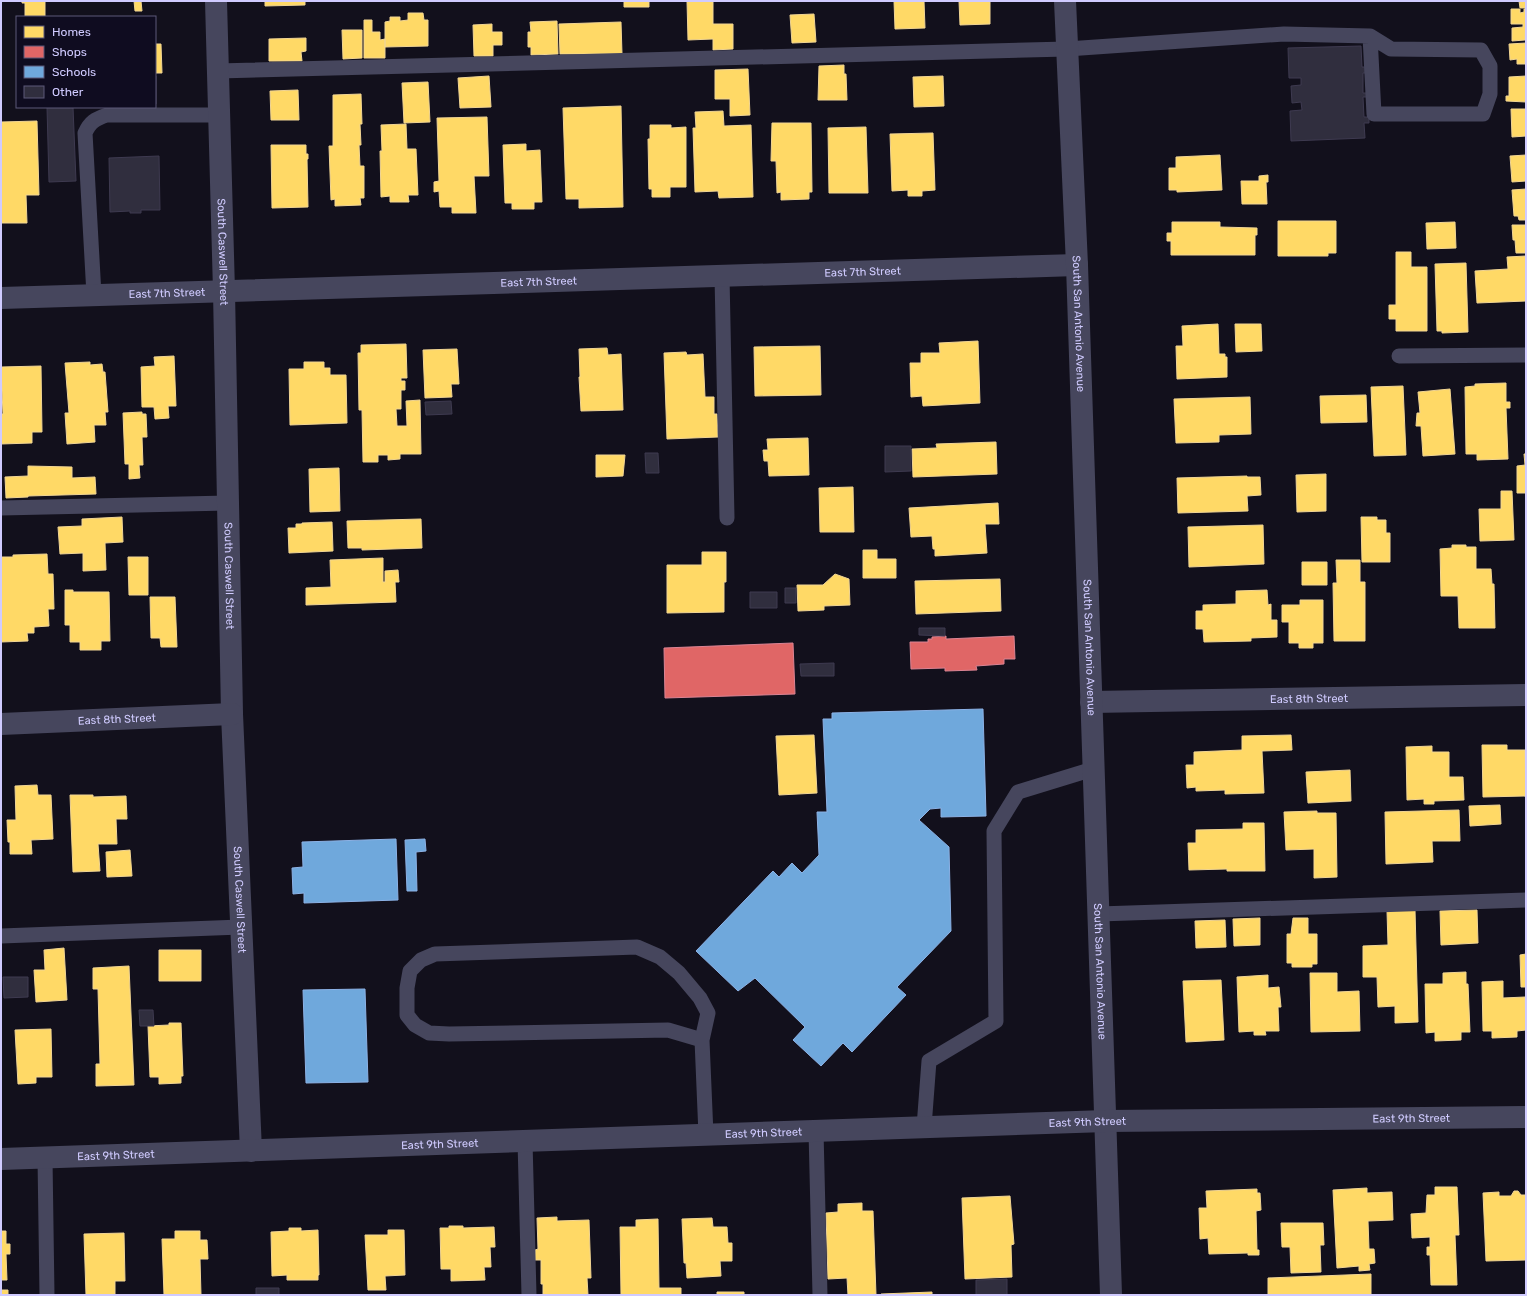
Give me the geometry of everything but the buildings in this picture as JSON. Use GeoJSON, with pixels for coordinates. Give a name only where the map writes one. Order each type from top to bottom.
{"type":"FeatureCollection","features":[{"type":"Feature","properties":{"kind":"street","name":"South Caswell Street"},"geometry":{"type":"LineString","coordinates":[[216,1],[224,291],[232,714],[251,1150]]}},
{"type":"Feature","properties":{"kind":"street","name":"South San Antonio Avenue"},"geometry":{"type":"LineString","coordinates":[[1065,1],[1077,265],[1111,1295]]}},
{"type":"Feature","properties":{"kind":"street","name":"East 7th Street"},"geometry":{"type":"LineString","coordinates":[[1,298],[1077,265]]}},
{"type":"Feature","properties":{"kind":"street","name":"East 8th Street"},"geometry":{"type":"LineString","coordinates":[[1091,702],[1526,695]]}},
{"type":"Feature","properties":{"kind":"street","name":"East 8th Street"},"geometry":{"type":"LineString","coordinates":[[1,724],[232,714]]}},
{"type":"Feature","properties":{"kind":"street","name":"East 9th Street"},"geometry":{"type":"LineString","coordinates":[[1,1159],[1106,1121],[1526,1116]]}},
{"type":"Feature","properties":{"kind":"lane"},"geometry":{"type":"LineString","coordinates":[[218,71],[1067,48],[1284,34],[1370,36],[1391,50],[1480,50],[1490,66],[1490,94],[1482,114],[1374,114],[1370,36]]}},
{"type":"Feature","properties":{"kind":"lane"},"geometry":{"type":"LineString","coordinates":[[94,295],[85,133],[89,124],[98,118],[107,115],[219,115]]}},
{"type":"Feature","properties":{"kind":"lane"},"geometry":{"type":"LineString","coordinates":[[722,276],[727,518]]}},
{"type":"Feature","properties":{"kind":"lane"},"geometry":{"type":"LineString","coordinates":[[1399,356],[1526,355]]}},
{"type":"Feature","properties":{"kind":"lane"},"geometry":{"type":"LineString","coordinates":[[1,508],[228,503]]}},
{"type":"Feature","properties":{"kind":"lane"},"geometry":{"type":"LineString","coordinates":[[924,1127],[929,1061],[996,1021],[994,831],[1018,792],[1094,769]]}},
{"type":"Feature","properties":{"kind":"lane"},"geometry":{"type":"LineString","coordinates":[[1099,914],[1526,900]]}},
{"type":"Feature","properties":{"kind":"lane"},"geometry":{"type":"LineString","coordinates":[[1,936],[241,927]]}},
{"type":"Feature","properties":{"kind":"lane"},"geometry":{"type":"LineString","coordinates":[[702,1040],[668,1030],[449,1034],[428,1033],[415,1025],[406,1015],[406,988],[410,971],[421,960],[435,954],[637,947],[660,957],[679,974],[700,998],[708,1013],[702,1040],[706,1135]]}},
{"type":"Feature","properties":{"kind":"lane"},"geometry":{"type":"LineString","coordinates":[[816,1131],[820,1295]]}},
{"type":"Feature","properties":{"kind":"lane"},"geometry":{"type":"LineString","coordinates":[[525,1141],[529,1295]]}},
{"type":"Feature","properties":{"kind":"lane"},"geometry":{"type":"LineString","coordinates":[[45,1158],[47,1295]]}}]}
